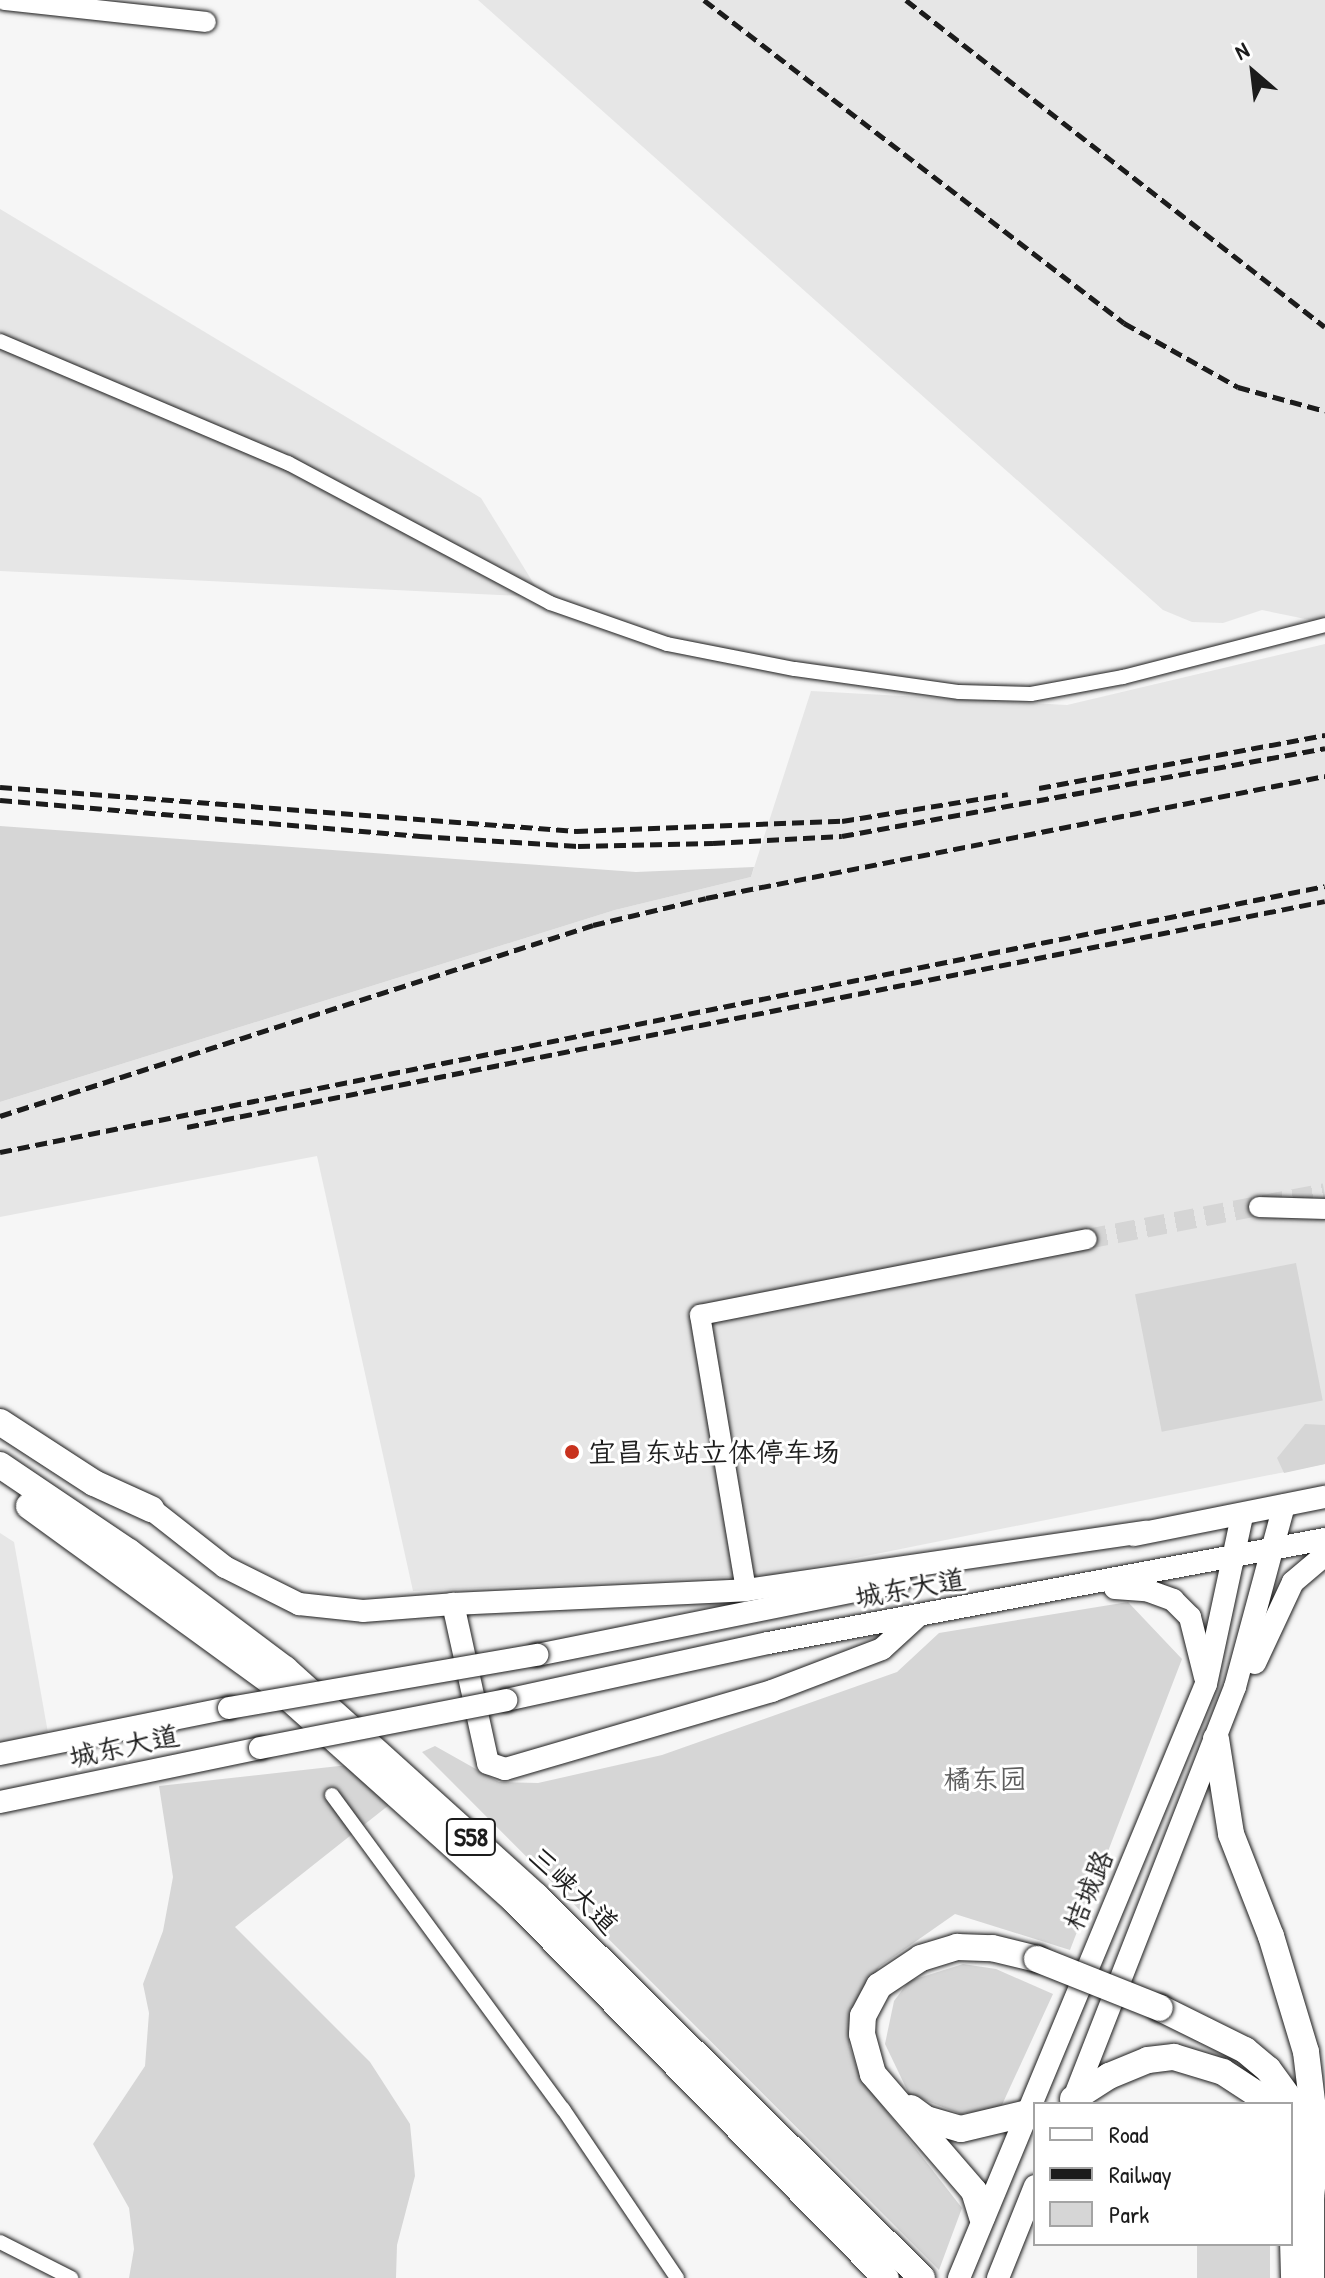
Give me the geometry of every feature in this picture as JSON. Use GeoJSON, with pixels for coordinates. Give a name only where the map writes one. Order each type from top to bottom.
{"type":"FeatureCollection","features":[{"type":"Feature","properties":{"kind":"highway"},"geometry":{"type":"LineString","coordinates":[[0,1422],[94,1483],[151,1509]]}},
{"type":"Feature","properties":{"kind":"highway","name":"三峡大道"},"geometry":{"type":"LineString","coordinates":[[0,1465],[129,1552],[285,1669],[536,1896],[894,2267]]}},
{"type":"Feature","properties":{"kind":"highway","name":"三峡大道"},"geometry":{"type":"LineString","coordinates":[[0,1486],[271,1682],[514,1900],[894,2267],[922,2278]]}},
{"type":"Feature","properties":{"kind":"highway"},"geometry":{"type":"LineString","coordinates":[[1216,1739],[1231,1834],[1271,1936],[1306,2052],[1317,2142],[1311,2197],[1311,2278]]}},
{"type":"Feature","properties":{"kind":"highway"},"geometry":{"type":"LineString","coordinates":[[982,2217],[974,2191],[873,2074],[862,2034],[863,2016],[879,1986],[921,1958],[957,1947],[992,1948],[1036,1964],[1245,2050],[1278,2082],[1289,2102]]}},
{"type":"Feature","properties":{"kind":"highway"},"geometry":{"type":"LineString","coordinates":[[1028,2113],[961,2129],[926,2119],[885,2077],[872,2029],[886,1993],[928,1964],[996,1959],[1036,1964]]}},
{"type":"Feature","properties":{"kind":"highway"},"geometry":{"type":"LineString","coordinates":[[1158,2013],[1244,2060],[1272,2090],[1275,2102]]}},
{"type":"Feature","properties":{"kind":"highway"},"geometry":{"type":"LineString","coordinates":[[1072,2102],[1109,2076],[1148,2060],[1174,2057],[1223,2072],[1272,2102]]}},
{"type":"Feature","properties":{"kind":"highway"},"geometry":{"type":"LineString","coordinates":[[1293,2109],[1311,2197]]}},
{"type":"Feature","properties":{"kind":"highway"},"geometry":{"type":"LineString","coordinates":[[1293,2241],[1294,2278]]}},
{"type":"Feature","properties":{"kind":"main road","name":"城东大道"},"geometry":{"type":"LineString","coordinates":[[0,1754],[229,1708],[537,1655],[1325,1497]]}},
{"type":"Feature","properties":{"kind":"main road"},"geometry":{"type":"LineString","coordinates":[[1216,1739],[1275,1550],[1284,1506]]}},
{"type":"Feature","properties":{"kind":"main road"},"geometry":{"type":"LineString","coordinates":[[151,1509],[225,1567],[299,1604],[363,1611],[746,1590],[1146,1532]]}},
{"type":"Feature","properties":{"kind":"main road","name":"桔城路"},"geometry":{"type":"LineString","coordinates":[[959,2278],[1206,1684],[1242,1516]]}},
{"type":"Feature","properties":{"kind":"main road","name":"城东大道"},"geometry":{"type":"LineString","coordinates":[[0,1802],[506,1700],[768,1643],[1325,1539]]}},
{"type":"Feature","properties":{"kind":"main road"},"geometry":{"type":"LineString","coordinates":[[1072,2102],[1216,1739],[1293,1582],[1325,1555]]}},
{"type":"Feature","properties":{"kind":"main road"},"geometry":{"type":"LineString","coordinates":[[1086,1585],[1146,1590],[1173,1600],[1190,1617],[1206,1684]]}},
{"type":"Feature","properties":{"kind":"main road"},"geometry":{"type":"LineString","coordinates":[[453,1604],[488,1763],[505,1769],[772,1691],[882,1649],[917,1617]]}},
{"type":"Feature","properties":{"kind":"main road"},"geometry":{"type":"LineString","coordinates":[[998,2278],[1033,2191]]}},
{"type":"Feature","properties":{"kind":"street"},"geometry":{"type":"LineString","coordinates":[[4,0],[206,22]]}},
{"type":"Feature","properties":{"kind":"street"},"geometry":{"type":"LineString","coordinates":[[0,341],[288,463],[550,603],[667,644],[795,669],[959,692],[1031,694],[1123,677],[1325,625]]}},
{"type":"Feature","properties":{"kind":"street"},"geometry":{"type":"LineString","coordinates":[[1259,1207],[1325,1209]]}},
{"type":"Feature","properties":{"kind":"street"},"geometry":{"type":"LineString","coordinates":[[746,1590],[700,1315],[1087,1239]]}},
{"type":"Feature","properties":{"kind":"street"},"geometry":{"type":"LineString","coordinates":[[332,1795],[563,2109],[677,2278]]}},
{"type":"Feature","properties":{"kind":"street"},"geometry":{"type":"LineString","coordinates":[[0,2242],[71,2278]]}},
{"type":"Feature","properties":{"kind":"shaded area"},"geometry":{"type":"Polygon","coordinates":[[[478,0],[1325,0],[1325,623],[1262,610],[1223,623],[1192,622],[1163,610],[478,0]]]}},
{"type":"Feature","properties":{"kind":"shaded area"},"geometry":{"type":"Polygon","coordinates":[[[0,209],[481,498],[542,597],[0,571],[0,209]]]}},
{"type":"Feature","properties":{"kind":"shaded area"},"geometry":{"type":"Polygon","coordinates":[[[1325,644],[1325,1464],[771,1575],[413,1591],[317,1156],[0,1217],[0,1102],[615,910],[751,877],[811,691],[1067,705],[1325,644]]]}},
{"type":"Feature","properties":{"kind":"shaded area"},"geometry":{"type":"Polygon","coordinates":[[[0,1533],[14,1542],[48,1733],[0,1742],[0,1533]]]}},
{"type":"Feature","properties":{"kind":"green space"},"geometry":{"type":"Polygon","coordinates":[[[0,826],[636,872],[754,867],[751,877],[615,910],[0,1102],[0,826]]]}},
{"type":"Feature","properties":{"kind":"green space"},"geometry":{"type":"Polygon","coordinates":[[[1296,1263],[1323,1400],[1162,1432],[1135,1294],[1296,1263]]]}},
{"type":"Feature","properties":{"kind":"green space"},"geometry":{"type":"Polygon","coordinates":[[[1305,1424],[1325,1425],[1325,1464],[1284,1473],[1277,1458],[1305,1424]]]}},
{"type":"Feature","properties":{"kind":"green space","name":"橘东园"},"geometry":{"type":"Polygon","coordinates":[[[1128,1602],[1182,1659],[1070,1950],[955,1914],[879,1967],[852,2016],[849,2045],[860,2077],[962,2208],[939,2270],[422,1752],[435,1746],[499,1782],[538,1783],[662,1755],[897,1672],[939,1633],[1128,1602]]]}},
{"type":"Feature","properties":{"kind":"green space"},"geometry":{"type":"Polygon","coordinates":[[[348,1765],[389,1805],[235,1927],[370,2062],[410,2124],[415,2176],[397,2245],[396,2278],[129,2278],[134,2249],[129,2208],[93,2144],[145,2066],[149,2013],[143,1984],[163,1931],[173,1877],[159,1786],[348,1765]]]}},
{"type":"Feature","properties":{"kind":"green space"},"geometry":{"type":"Polygon","coordinates":[[[963,1964],[996,1969],[1053,1994],[1001,2107],[961,2114],[909,2094],[885,2044],[894,2001],[909,1981],[963,1964]]]}},
{"type":"Feature","properties":{"kind":"green space"},"geometry":{"type":"Polygon","coordinates":[[[1197,2246],[1270,2246],[1270,2278],[1197,2278],[1197,2246]]]}},
{"type":"Feature","properties":{"kind":"tunnel"},"geometry":{"type":"LineString","coordinates":[[1087,1239],[1325,1193]]}},
{"type":"Feature","properties":{"kind":"railway"},"geometry":{"type":"LineString","coordinates":[[704,0],[1124,323],[1238,387],[1325,411]]}},
{"type":"Feature","properties":{"kind":"railway"},"geometry":{"type":"LineString","coordinates":[[906,0],[1325,327]]}},
{"type":"Feature","properties":{"kind":"railway"},"geometry":{"type":"LineString","coordinates":[[1039,788],[1325,735]]}},
{"type":"Feature","properties":{"kind":"railway"},"geometry":{"type":"LineString","coordinates":[[0,800],[420,836],[578,846],[713,843],[842,836],[1325,748]]}},
{"type":"Feature","properties":{"kind":"railway"},"geometry":{"type":"LineString","coordinates":[[0,1116],[593,925],[706,898],[1325,776]]}},
{"type":"Feature","properties":{"kind":"railway"},"geometry":{"type":"LineString","coordinates":[[0,787],[576,831],[842,821],[1008,794]]}},
{"type":"Feature","properties":{"kind":"railway"},"geometry":{"type":"LineString","coordinates":[[0,1152],[1325,886]]}},
{"type":"Feature","properties":{"kind":"railway"},"geometry":{"type":"LineString","coordinates":[[187,1127],[1325,901]]}},
{"type":"Feature","properties":{"kind":"place","name":"宜昌东站立体停车场"},"geometry":{"type":"Point","coordinates":[572,1452]}}]}
